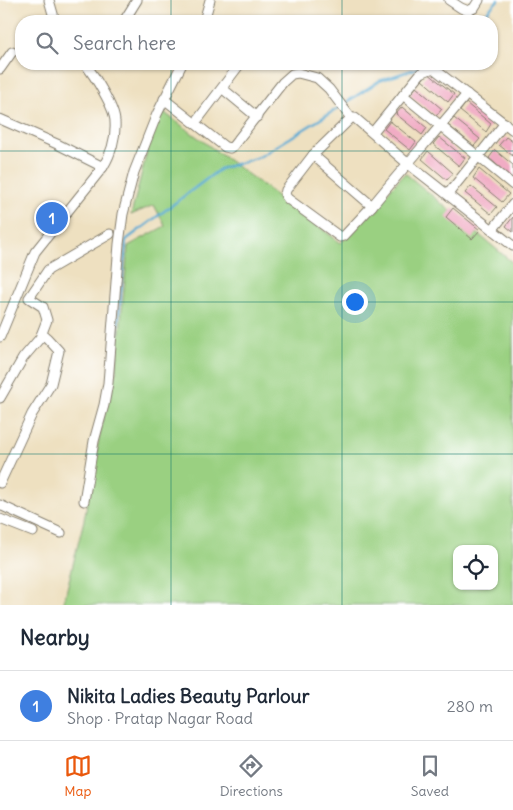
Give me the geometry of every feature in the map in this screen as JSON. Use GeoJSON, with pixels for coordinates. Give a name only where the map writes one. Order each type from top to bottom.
{"type":"FeatureCollection","features":[{"type":"Feature","properties":{"kind":"street"},"geometry":{"type":"LineString","coordinates":[[49,0],[53,15]]}},
{"type":"Feature","properties":{"kind":"street"},"geometry":{"type":"LineString","coordinates":[[128,15],[137,0]]}},
{"type":"Feature","properties":{"kind":"street"},"geometry":{"type":"LineString","coordinates":[[206,15],[210,0]]}},
{"type":"Feature","properties":{"kind":"street"},"geometry":{"type":"LineString","coordinates":[[449,0],[468,11],[474,8],[479,0]]}},
{"type":"Feature","properties":{"kind":"street"},"geometry":{"type":"LineString","coordinates":[[0,69],[12,52]]}},
{"type":"Feature","properties":{"kind":"street"},"geometry":{"type":"LineString","coordinates":[[0,337],[35,252],[103,166],[114,139],[115,120],[106,98],[90,70]]}},
{"type":"Feature","properties":{"kind":"street"},"geometry":{"type":"LineString","coordinates":[[84,501],[94,441],[108,383],[123,214],[134,172],[164,99],[179,70]]}},
{"type":"Feature","properties":{"kind":"street"},"geometry":{"type":"LineString","coordinates":[[199,118],[236,70]]}},
{"type":"Feature","properties":{"kind":"street"},"geometry":{"type":"LineString","coordinates":[[373,132],[421,73],[428,70]]}},
{"type":"Feature","properties":{"kind":"street"},"geometry":{"type":"LineString","coordinates":[[436,70],[513,130]]}},
{"type":"Feature","properties":{"kind":"street"},"geometry":{"type":"LineString","coordinates":[[164,99],[225,147],[230,148],[257,117],[283,82],[292,74],[298,73],[317,78],[334,95],[349,116],[355,118],[373,132],[407,163],[513,246]]}},
{"type":"Feature","properties":{"kind":"street"},"geometry":{"type":"LineString","coordinates":[[223,88],[257,117]]}},
{"type":"Feature","properties":{"kind":"street"},"geometry":{"type":"LineString","coordinates":[[349,116],[313,155],[286,190],[285,195],[340,237],[344,236],[372,206],[466,94]]}},
{"type":"Feature","properties":{"kind":"street"},"geometry":{"type":"LineString","coordinates":[[403,95],[513,185]]}},
{"type":"Feature","properties":{"kind":"street"},"geometry":{"type":"LineString","coordinates":[[0,119],[103,166]]}},
{"type":"Feature","properties":{"kind":"street"},"geometry":{"type":"LineString","coordinates":[[448,194],[504,123]]}},
{"type":"Feature","properties":{"kind":"street"},"geometry":{"type":"LineString","coordinates":[[313,155],[372,206]]}},
{"type":"Feature","properties":{"kind":"street"},"geometry":{"type":"LineString","coordinates":[[492,229],[513,204]]}},
{"type":"Feature","properties":{"kind":"street"},"geometry":{"type":"LineString","coordinates":[[0,398],[22,358],[42,334],[46,320],[43,307],[29,298],[39,282],[48,270],[110,234]]}},
{"type":"Feature","properties":{"kind":"street"},"geometry":{"type":"LineString","coordinates":[[0,483],[32,414],[51,384],[59,351],[42,334]]}},
{"type":"Feature","properties":{"kind":"street"},"geometry":{"type":"LineString","coordinates":[[0,505],[61,533]]}},
{"type":"Feature","properties":{"kind":"street"},"geometry":{"type":"LineString","coordinates":[[0,519],[33,532]]}},
{"type":"Feature","properties":{"kind":"green space"},"geometry":{"type":"Polygon","coordinates":[[[158,108],[341,243],[405,173],[513,263],[513,605],[63,605],[84,520],[101,428],[116,374],[128,246],[165,226],[154,205],[131,215],[158,108]]]}},
{"type":"Feature","properties":{"kind":"building"},"geometry":{"type":"Polygon","coordinates":[[[428,73],[454,94],[448,102],[422,80],[428,73]]]}},
{"type":"Feature","properties":{"kind":"building"},"geometry":{"type":"Polygon","coordinates":[[[416,87],[442,109],[436,116],[410,95],[416,87]]]}},
{"type":"Feature","properties":{"kind":"building"},"geometry":{"type":"Polygon","coordinates":[[[466,103],[491,124],[486,132],[460,111],[466,103]]]}},
{"type":"Feature","properties":{"kind":"building"},"geometry":{"type":"Polygon","coordinates":[[[402,107],[427,128],[422,135],[396,114],[402,107]]]}},
{"type":"Feature","properties":{"kind":"building"},"geometry":{"type":"Polygon","coordinates":[[[454,118],[480,139],[474,146],[448,125],[454,118]]]}},
{"type":"Feature","properties":{"kind":"building"},"geometry":{"type":"Polygon","coordinates":[[[390,121],[416,142],[410,150],[384,129],[390,121]]]}},
{"type":"Feature","properties":{"kind":"building"},"geometry":{"type":"Polygon","coordinates":[[[439,137],[465,158],[459,166],[433,144],[439,137]]]}},
{"type":"Feature","properties":{"kind":"building"},"geometry":{"type":"Polygon","coordinates":[[[506,137],[513,142],[513,156],[499,145],[506,137]]]}},
{"type":"Feature","properties":{"kind":"building"},"geometry":{"type":"Polygon","coordinates":[[[495,150],[513,165],[513,179],[489,158],[495,150]]]}},
{"type":"Feature","properties":{"kind":"building"},"geometry":{"type":"Polygon","coordinates":[[[428,151],[453,173],[447,180],[422,159],[428,151]]]}},
{"type":"Feature","properties":{"kind":"building"},"geometry":{"type":"Polygon","coordinates":[[[479,169],[509,194],[502,202],[473,178],[479,169]]]}},
{"type":"Feature","properties":{"kind":"building"},"geometry":{"type":"Polygon","coordinates":[[[471,186],[497,207],[491,214],[465,193],[471,186]]]}},
{"type":"Feature","properties":{"kind":"building"},"geometry":{"type":"Polygon","coordinates":[[[453,208],[480,230],[472,239],[446,217],[453,208]]]}},
{"type":"Feature","properties":{"kind":"building"},"geometry":{"type":"Polygon","coordinates":[[[513,217],[513,232],[506,226],[513,217]]]}},
{"type":"Feature","properties":{"kind":"waterway"},"geometry":{"type":"LineString","coordinates":[[484,15],[498,0]]}},
{"type":"Feature","properties":{"kind":"waterway"},"geometry":{"type":"LineString","coordinates":[[344,104],[379,81],[412,70]]}},
{"type":"Feature","properties":{"kind":"waterway"},"geometry":{"type":"LineString","coordinates":[[115,353],[126,240],[220,169],[259,157],[340,107]]}},
{"type":"Feature","properties":{"kind":"place","name":"Nikita Ladies Beauty Parlour"},"geometry":{"type":"Point","coordinates":[52,218]}}]}
